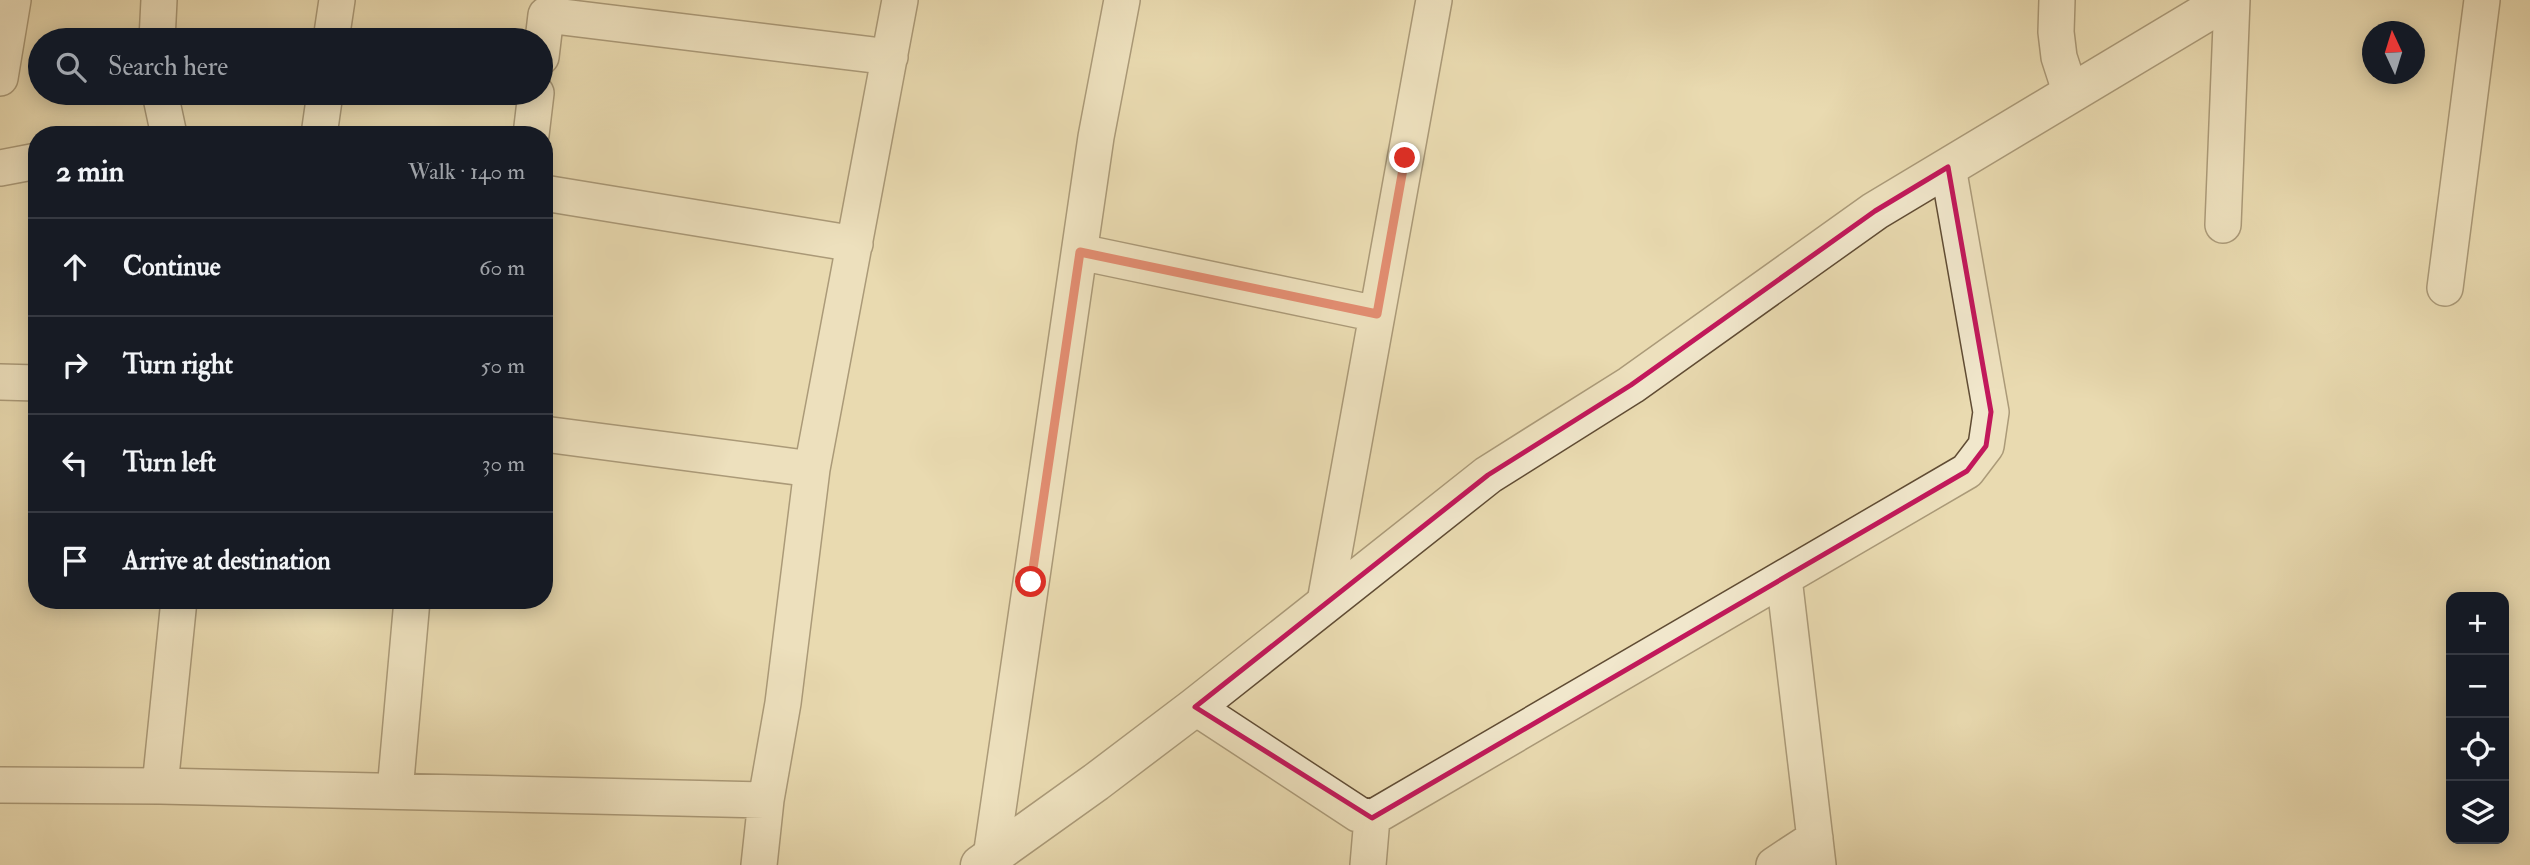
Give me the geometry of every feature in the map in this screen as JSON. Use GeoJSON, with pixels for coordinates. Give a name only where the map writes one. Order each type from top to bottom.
{"type":"FeatureCollection","features":[{"type":"Feature","properties":{"kind":"street"},"geometry":{"type":"LineString","coordinates":[[0,78],[13,0]]}},
{"type":"Feature","properties":{"kind":"street"},"geometry":{"type":"LineString","coordinates":[[158,28],[159,0]]}},
{"type":"Feature","properties":{"kind":"street"},"geometry":{"type":"LineString","coordinates":[[333,28],[337,0]]}},
{"type":"Feature","properties":{"kind":"street"},"geometry":{"type":"LineString","coordinates":[[759,865],[766,800],[783,703],[812,469],[900,0]]}},
{"type":"Feature","properties":{"kind":"street"},"geometry":{"type":"LineString","coordinates":[[986,861],[1096,137],[1122,0]]}},
{"type":"Feature","properties":{"kind":"street"},"geometry":{"type":"LineString","coordinates":[[2057,0],[2056,32],[2059,57],[2071,94]]}},
{"type":"Feature","properties":{"kind":"street"},"geometry":{"type":"LineString","coordinates":[[986,861],[1195,707],[1488,475],[1630,385],[1875,211],[2230,0]]}},
{"type":"Feature","properties":{"kind":"street"},"geometry":{"type":"LineString","coordinates":[[2222,225],[2230,0]]}},
{"type":"Feature","properties":{"kind":"street"},"geometry":{"type":"LineString","coordinates":[[2445,288],[2482,0]]}},
{"type":"Feature","properties":{"kind":"street"},"geometry":{"type":"LineString","coordinates":[[1325,602],[1430,1]]}},
{"type":"Feature","properties":{"kind":"street"},"geometry":{"type":"LineString","coordinates":[[544,28],[546,15],[890,57]]}},
{"type":"Feature","properties":{"kind":"street"},"geometry":{"type":"LineString","coordinates":[[163,105],[167,126]]}},
{"type":"Feature","properties":{"kind":"street"},"geometry":{"type":"LineString","coordinates":[[320,126],[323,105]]}},
{"type":"Feature","properties":{"kind":"street"},"geometry":{"type":"LineString","coordinates":[[532,126],[535,105]]}},
{"type":"Feature","properties":{"kind":"street"},"geometry":{"type":"LineString","coordinates":[[0,168],[28,163]]}},
{"type":"Feature","properties":{"kind":"street"},"geometry":{"type":"LineString","coordinates":[[1195,707],[1358,814],[1372,818],[1967,471],[1986,446],[1991,412],[1948,167]]}},
{"type":"Feature","properties":{"kind":"street"},"geometry":{"type":"LineString","coordinates":[[553,195],[855,244]]}},
{"type":"Feature","properties":{"kind":"street"},"geometry":{"type":"LineString","coordinates":[[1080,252],[1377,314]]}},
{"type":"Feature","properties":{"kind":"street"},"geometry":{"type":"LineString","coordinates":[[0,382],[28,383]]}},
{"type":"Feature","properties":{"kind":"street"},"geometry":{"type":"LineString","coordinates":[[553,435],[812,469]]}},
{"type":"Feature","properties":{"kind":"street"},"geometry":{"type":"LineString","coordinates":[[1774,865],[1816,851],[1784,578]]}},
{"type":"Feature","properties":{"kind":"street"},"geometry":{"type":"LineString","coordinates":[[160,786],[177,609]]}},
{"type":"Feature","properties":{"kind":"street"},"geometry":{"type":"LineString","coordinates":[[395,791],[411,609]]}},
{"type":"Feature","properties":{"kind":"street"},"geometry":{"type":"LineString","coordinates":[[0,785],[160,786],[766,800]]}},
{"type":"Feature","properties":{"kind":"street"},"geometry":{"type":"LineString","coordinates":[[1368,865],[1372,818]]}},
{"type":"Feature","properties":{"kind":"highlighted area"},"geometry":{"type":"Polygon","coordinates":[[[1948,167],[1991,412],[1986,446],[1967,471],[1372,818],[1195,707],[1488,475],[1631,385],[1875,211],[1948,167]]]}},
{"type":"Feature","properties":{"kind":"route"},"geometry":{"type":"LineString","coordinates":[[1031,582],[1080,252],[1377,314],[1405,158]]}}]}
